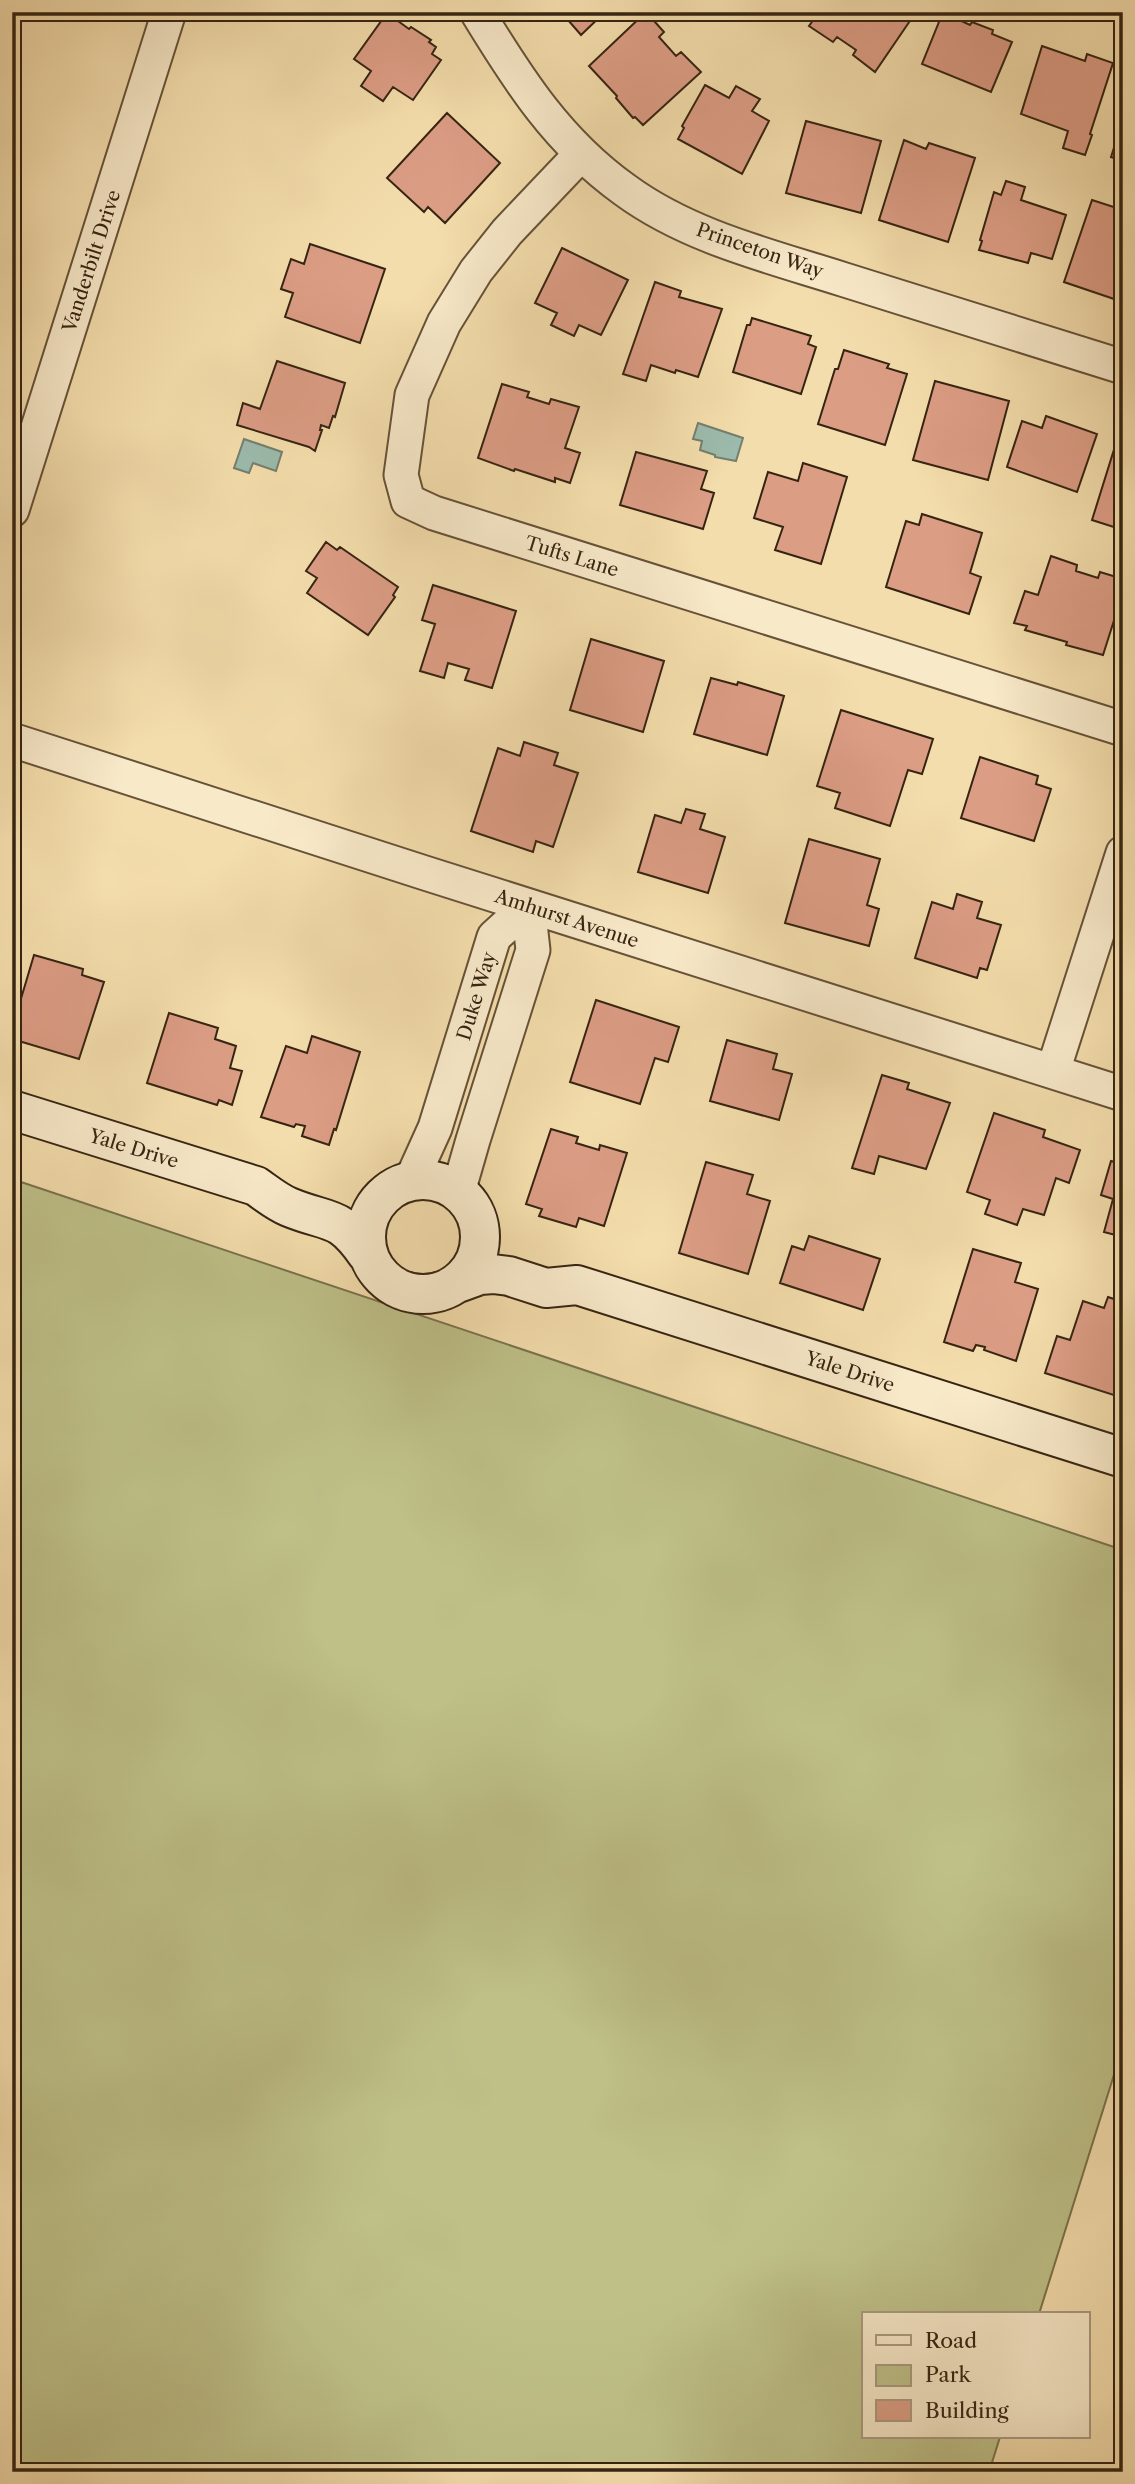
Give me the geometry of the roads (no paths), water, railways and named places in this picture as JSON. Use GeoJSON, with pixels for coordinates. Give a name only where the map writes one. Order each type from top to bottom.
{"type":"FeatureCollection","features":[{"type":"Feature","properties":{"kind":"street","name":"Vanderbilt Drive"},"geometry":{"type":"LineString","coordinates":[[12,510],[169,12]]}},
{"type":"Feature","properties":{"kind":"street","name":"Princeton Way"},"geometry":{"type":"LineString","coordinates":[[477,12],[537,106],[581,154],[626,191],[677,221],[739,246],[1123,367]]}},
{"type":"Feature","properties":{"kind":"street","name":"Tufts Lane"},"geometry":{"type":"LineString","coordinates":[[581,154],[507,232],[476,271],[444,323],[412,395],[401,475],[408,501],[434,513],[1123,729]]}},
{"type":"Feature","properties":{"kind":"street","name":"Amhurst Avenue"},"geometry":{"type":"LineString","coordinates":[[12,740],[1123,1094]]}},
{"type":"Feature","properties":{"kind":"street"},"geometry":{"type":"LineString","coordinates":[[1053,1071],[1123,853]]}},
{"type":"Feature","properties":{"kind":"street","name":"Duke Way"},"geometry":{"type":"LineString","coordinates":[[402,1184],[435,1128],[494,937],[528,906]]}},
{"type":"Feature","properties":{"kind":"street","name":"Duke Way"},"geometry":{"type":"LineString","coordinates":[[467,1203],[473,1140],[533,950],[528,906]]}},
{"type":"Feature","properties":{"kind":"street","name":"Yale Drive"},"geometry":{"type":"LineString","coordinates":[[12,1110],[256,1186],[288,1207],[334,1221],[354,1236],[368,1254]]}},
{"type":"Feature","properties":{"kind":"street"},"geometry":{"type":"LineString","coordinates":[[431,1180],[450,1186],[467,1203],[480,1233],[479,1253],[471,1270],[458,1283],[442,1292],[424,1295],[405,1293],[389,1284],[376,1271],[368,1254],[365,1236],[369,1218],[378,1201],[402,1184],[431,1180]]}},
{"type":"Feature","properties":{"kind":"street","name":"Yale Drive"},"geometry":{"type":"LineString","coordinates":[[256,1186],[296,1184],[343,1198],[359,1199],[402,1184]]}},
{"type":"Feature","properties":{"kind":"street","name":"Yale Drive"},"geometry":{"type":"LineString","coordinates":[[467,1203],[486,1235],[500,1245],[554,1264],[577,1285]]}},
{"type":"Feature","properties":{"kind":"street","name":"Yale Drive"},"geometry":{"type":"LineString","coordinates":[[458,1283],[480,1275],[493,1274],[509,1276],[545,1288],[577,1285],[1123,1458]]}}]}
